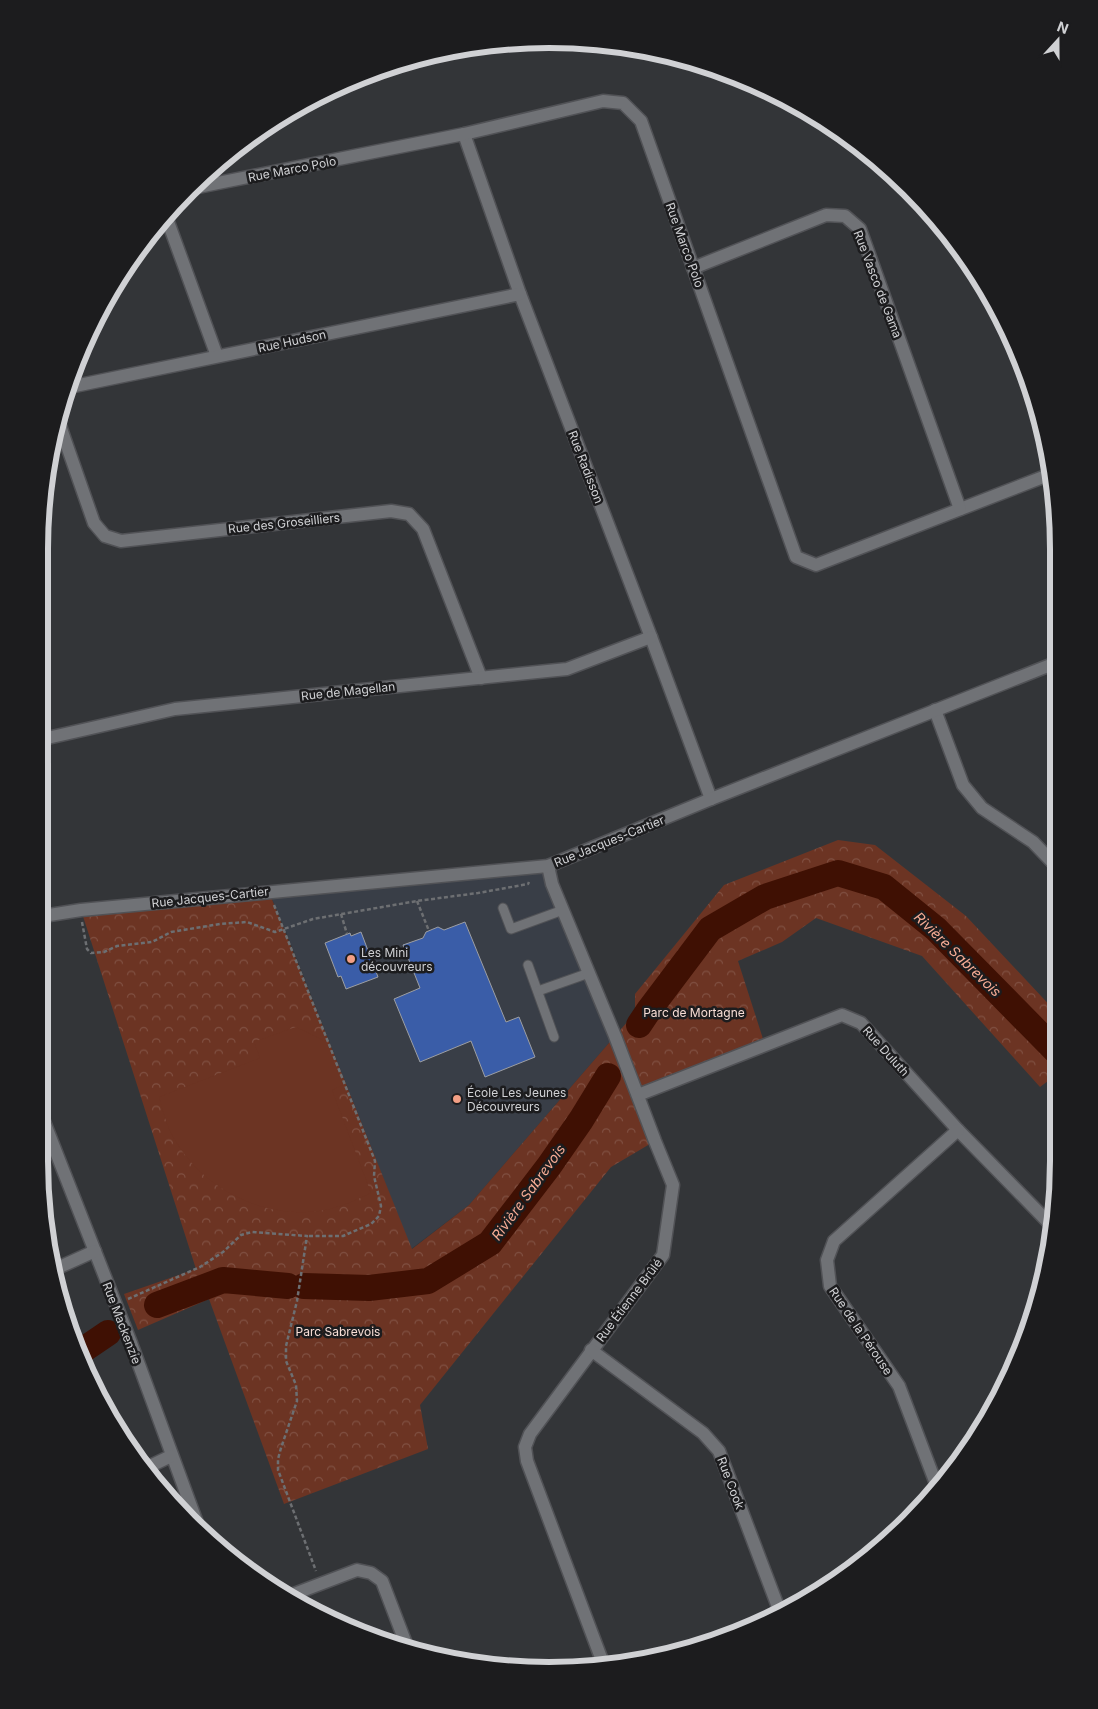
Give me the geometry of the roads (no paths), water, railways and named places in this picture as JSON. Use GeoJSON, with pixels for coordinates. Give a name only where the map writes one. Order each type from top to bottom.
{"type":"FeatureCollection","features":[{"type":"Feature","properties":{"kind":"street","name":"Rue Marco Polo"},"geometry":{"type":"LineString","coordinates":[[203,186],[464,134],[603,101],[623,103],[641,121],[796,557],[816,565],[1045,476]]}},
{"type":"Feature","properties":{"kind":"street","name":"Rue Radisson"},"geometry":{"type":"LineString","coordinates":[[464,134],[520,294],[711,799]]}},
{"type":"Feature","properties":{"kind":"street","name":"Rue Vasco de Gama"},"geometry":{"type":"LineString","coordinates":[[693,268],[826,215],[845,216],[860,229],[960,510]]}},
{"type":"Feature","properties":{"kind":"street"},"geometry":{"type":"LineString","coordinates":[[169,222],[217,356]]}},
{"type":"Feature","properties":{"kind":"street","name":"Rue Hudson"},"geometry":{"type":"LineString","coordinates":[[75,386],[520,294]]}},
{"type":"Feature","properties":{"kind":"street","name":"Rue des Groseilliers"},"geometry":{"type":"LineString","coordinates":[[62,431],[94,524],[105,536],[121,541],[391,511],[409,514],[423,529],[481,678]]}},
{"type":"Feature","properties":{"kind":"street","name":"Rue de Magellan"},"geometry":{"type":"LineString","coordinates":[[48,738],[175,709],[567,670],[651,637]]}},
{"type":"Feature","properties":{"kind":"street","name":"Rue Jacques-Cartier"},"geometry":{"type":"LineString","coordinates":[[48,915],[80,910],[548,866],[711,799],[1050,665]]}},
{"type":"Feature","properties":{"kind":"street"},"geometry":{"type":"LineString","coordinates":[[935,710],[963,785],[982,808],[1033,842],[1050,860]]}},
{"type":"Feature","properties":{"kind":"street","name":"Rue Étienne Brûlé"},"geometry":{"type":"LineString","coordinates":[[548,866],[552,884],[674,1184],[662,1254],[530,1434],[525,1447],[527,1461],[601,1658]]}},
{"type":"Feature","properties":{"kind":"street","name":"Rue Duluth"},"geometry":{"type":"LineString","coordinates":[[638,1095],[842,1015],[861,1023],[958,1130],[1046,1220]]}},
{"type":"Feature","properties":{"kind":"street","name":"Rue de la Pérouse"},"geometry":{"type":"LineString","coordinates":[[935,1480],[899,1386],[830,1286],[827,1260],[834,1241],[958,1130]]}},
{"type":"Feature","properties":{"kind":"street","name":"Rue Mackenzie"},"geometry":{"type":"LineString","coordinates":[[48,1131],[96,1251],[193,1513]]}},
{"type":"Feature","properties":{"kind":"street"},"geometry":{"type":"LineString","coordinates":[[59,1267],[96,1251]]}},
{"type":"Feature","properties":{"kind":"street","name":"Rue Cook"},"geometry":{"type":"LineString","coordinates":[[591,1350],[704,1433],[719,1451],[778,1606]]}},
{"type":"Feature","properties":{"kind":"street"},"geometry":{"type":"LineString","coordinates":[[151,1465],[171,1456]]}},
{"type":"Feature","properties":{"kind":"street"},"geometry":{"type":"LineString","coordinates":[[297,1593],[357,1570],[371,1573],[382,1581],[404,1640]]}},
{"type":"Feature","properties":{"kind":"lane"},"geometry":{"type":"LineString","coordinates":[[503,908],[511,929],[563,910]]}},
{"type":"Feature","properties":{"kind":"lane"},"geometry":{"type":"LineString","coordinates":[[528,965],[554,1037]]}},
{"type":"Feature","properties":{"kind":"lane"},"geometry":{"type":"LineString","coordinates":[[538,991],[589,973]]}},
{"type":"Feature","properties":{"kind":"waterway","name":"Rivière Sabrevois"},"geometry":{"type":"LineString","coordinates":[[639,1025],[710,929],[765,897],[838,873],[884,887],[936,929],[1050,1045]]}},
{"type":"Feature","properties":{"kind":"waterway","name":"Rivière Sabrevois"},"geometry":{"type":"LineString","coordinates":[[304,1286],[369,1288],[428,1281],[490,1243],[549,1166],[581,1120],[608,1076]]}},
{"type":"Feature","properties":{"kind":"waterway","name":"Rivière Sabrevois"},"geometry":{"type":"LineString","coordinates":[[157,1305],[223,1280],[288,1286]]}},
{"type":"Feature","properties":{"kind":"waterway","name":"Rivière Sabrevois"},"geometry":{"type":"LineString","coordinates":[[85,1349],[108,1333]]}},
{"type":"Feature","properties":{"kind":"place","name":"Les Mini découvreurs"},"geometry":{"type":"Point","coordinates":[351,959]}},
{"type":"Feature","properties":{"kind":"place","name":"École Les Jeunes Découvreurs"},"geometry":{"type":"Point","coordinates":[457,1099]}},
{"type":"Feature","properties":{"kind":"park label","name":"Parc de Mortagne"},"geometry":{"type":"Point","coordinates":[694,1012]}},
{"type":"Feature","properties":{"kind":"park label","name":"Parc Sabrevois"},"geometry":{"type":"Point","coordinates":[338,1331]}}]}
